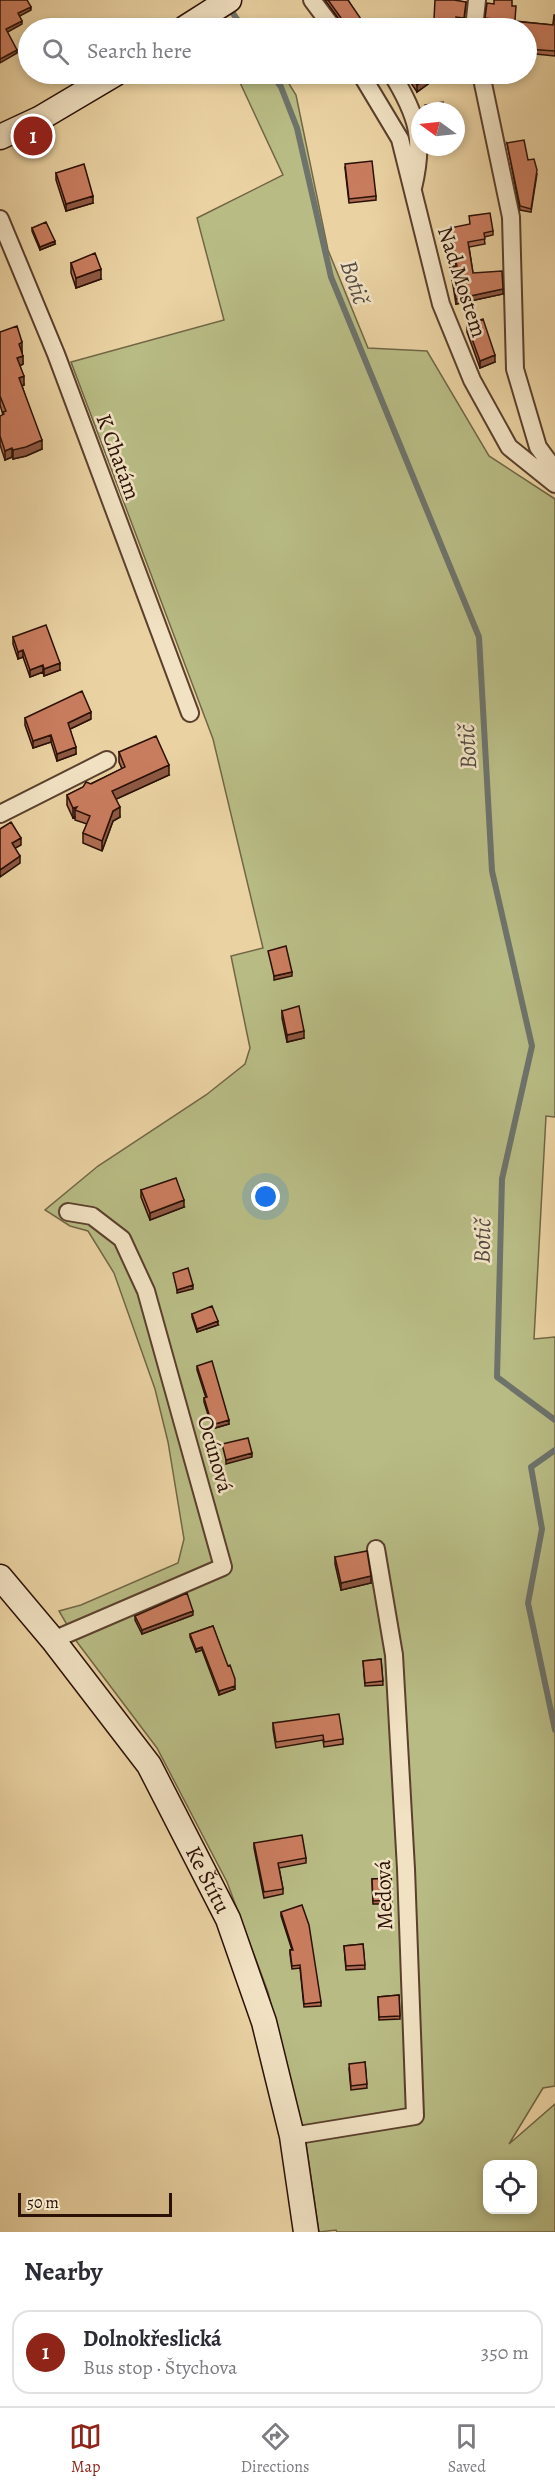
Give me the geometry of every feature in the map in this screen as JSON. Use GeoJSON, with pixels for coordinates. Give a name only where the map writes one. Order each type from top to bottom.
{"type":"FeatureCollection","features":[{"type":"Feature","properties":{"kind":"street"},"geometry":{"type":"LineString","coordinates":[[312,0],[326,18]]}},
{"type":"Feature","properties":{"kind":"street"},"geometry":{"type":"LineString","coordinates":[[475,18],[477,0]]}},
{"type":"Feature","properties":{"kind":"street"},"geometry":{"type":"LineString","coordinates":[[201,18],[222,5]]}},
{"type":"Feature","properties":{"kind":"street"},"geometry":{"type":"LineString","coordinates":[[0,137],[39,119],[98,84]]}},
{"type":"Feature","properties":{"kind":"street","name":"Nad Mostem"},"geometry":{"type":"LineString","coordinates":[[367,84],[400,139],[441,304],[472,380],[509,447],[555,484]]}},
{"type":"Feature","properties":{"kind":"street"},"geometry":{"type":"LineString","coordinates":[[398,84],[410,105],[418,128],[418,167],[412,192]]}},
{"type":"Feature","properties":{"kind":"street"},"geometry":{"type":"LineString","coordinates":[[483,84],[511,217],[515,369],[538,447],[555,470]]}},
{"type":"Feature","properties":{"kind":"street","name":"K Chatám"},"geometry":{"type":"LineString","coordinates":[[0,219],[56,354],[190,713]]}},
{"type":"Feature","properties":{"kind":"street"},"geometry":{"type":"LineString","coordinates":[[0,814],[107,760]]}},
{"type":"Feature","properties":{"kind":"street","name":"Ocúnová"},"geometry":{"type":"LineString","coordinates":[[53,1640],[223,1567],[146,1291],[122,1239],[92,1216],[68,1212]]}},
{"type":"Feature","properties":{"kind":"street","name":"Medová"},"geometry":{"type":"LineString","coordinates":[[292,2136],[415,2116],[406,1869],[394,1655],[376,1549]]}},
{"type":"Feature","properties":{"kind":"street","name":"Ke Štítu"},"geometry":{"type":"LineString","coordinates":[[0,1577],[53,1640],[149,1765],[228,1919],[264,2022],[292,2136],[306,2232]]}},
{"type":"Feature","properties":{"kind":"green space"},"geometry":{"type":"Polygon","coordinates":[[[241,84],[289,84],[296,95],[328,250],[368,348],[427,351],[489,456],[555,499],[555,1117],[546,1116],[534,1339],[555,1337],[555,2086],[543,2088],[509,2144],[555,2104],[555,2232],[337,2232],[336,2230],[319,2232],[306,2143],[268,1992],[227,1882],[157,1748],[77,1642],[59,1611],[81,1605],[178,1563],[184,1539],[168,1442],[155,1389],[114,1273],[88,1231],[70,1226],[45,1210],[98,1166],[206,1095],[245,1064],[250,1048],[231,956],[263,948],[213,739],[71,362],[224,320],[197,218],[283,175],[241,84]]]}},
{"type":"Feature","properties":{"kind":"building"},"geometry":{"type":"Polygon","coordinates":[[[0,0],[27,0],[31,7],[18,13],[20,18],[18,18],[18,23],[6,29],[17,50],[0,59],[0,0]]]}},
{"type":"Feature","properties":{"kind":"building"},"geometry":{"type":"Polygon","coordinates":[[[328,0],[348,0],[360,18],[341,18],[328,0]]]}},
{"type":"Feature","properties":{"kind":"building"},"geometry":{"type":"Polygon","coordinates":[[[435,0],[466,2],[464,18],[434,18],[435,0]]]}},
{"type":"Feature","properties":{"kind":"building"},"geometry":{"type":"Polygon","coordinates":[[[494,0],[512,0],[512,6],[516,6],[515,18],[485,18],[487,3],[494,4],[494,0]]]}},
{"type":"Feature","properties":{"kind":"building"},"geometry":{"type":"Polygon","coordinates":[[[554,15],[555,15],[555,51],[537,50],[537,23],[553,25],[554,15]]]}},
{"type":"Feature","properties":{"kind":"building"},"geometry":{"type":"Polygon","coordinates":[[[524,140],[528,160],[534,159],[537,170],[531,209],[520,206],[507,143],[524,140]]]}},
{"type":"Feature","properties":{"kind":"building"},"geometry":{"type":"Polygon","coordinates":[[[372,161],[376,196],[349,199],[345,164],[372,161]]]}},
{"type":"Feature","properties":{"kind":"building"},"geometry":{"type":"Polygon","coordinates":[[[84,164],[93,196],[66,204],[56,173],[84,164]]]}},
{"type":"Feature","properties":{"kind":"building"},"geometry":{"type":"Polygon","coordinates":[[[490,213],[493,231],[484,233],[485,239],[468,242],[473,273],[502,271],[503,289],[456,299],[450,267],[457,266],[450,228],[470,224],[469,216],[490,213]]]}},
{"type":"Feature","properties":{"kind":"building"},"geometry":{"type":"Polygon","coordinates":[[[46,222],[55,241],[40,247],[32,228],[46,222]]]}},
{"type":"Feature","properties":{"kind":"building"},"geometry":{"type":"Polygon","coordinates":[[[95,253],[101,269],[76,278],[71,263],[95,253]]]}},
{"type":"Feature","properties":{"kind":"building"},"geometry":{"type":"Polygon","coordinates":[[[483,319],[495,355],[480,361],[467,325],[483,319]]]}},
{"type":"Feature","properties":{"kind":"building"},"geometry":{"type":"Polygon","coordinates":[[[17,326],[23,356],[17,358],[24,376],[19,378],[42,440],[26,447],[5,451],[0,436],[0,416],[6,411],[0,396],[0,332],[17,326]]]}},
{"type":"Feature","properties":{"kind":"building"},"geometry":{"type":"Polygon","coordinates":[[[46,625],[60,663],[44,669],[43,665],[30,670],[23,650],[18,652],[13,637],[46,625]]]}},
{"type":"Feature","properties":{"kind":"building"},"geometry":{"type":"Polygon","coordinates":[[[82,691],[91,712],[68,723],[76,747],[57,754],[51,735],[33,741],[25,718],[82,691]]]}},
{"type":"Feature","properties":{"kind":"building"},"geometry":{"type":"Polygon","coordinates":[[[156,736],[169,765],[112,791],[120,807],[113,811],[102,841],[83,833],[90,816],[75,810],[77,807],[73,808],[67,795],[83,787],[86,782],[91,784],[125,767],[119,752],[156,736]]]}},
{"type":"Feature","properties":{"kind":"building"},"geometry":{"type":"Polygon","coordinates":[[[11,822],[21,838],[12,843],[20,856],[0,870],[0,829],[11,822]]]}},
{"type":"Feature","properties":{"kind":"building"},"geometry":{"type":"Polygon","coordinates":[[[286,946],[292,972],[274,976],[268,951],[286,946]]]}},
{"type":"Feature","properties":{"kind":"building"},"geometry":{"type":"Polygon","coordinates":[[[299,1006],[304,1031],[287,1035],[282,1011],[299,1006]]]}},
{"type":"Feature","properties":{"kind":"building"},"geometry":{"type":"Polygon","coordinates":[[[176,1178],[184,1200],[150,1213],[141,1190],[176,1178]]]}},
{"type":"Feature","properties":{"kind":"building"},"geometry":{"type":"Polygon","coordinates":[[[188,1268],[193,1285],[177,1290],[173,1273],[188,1268]]]}},
{"type":"Feature","properties":{"kind":"building"},"geometry":{"type":"Polygon","coordinates":[[[212,1306],[218,1321],[197,1329],[192,1314],[212,1306]]]}},
{"type":"Feature","properties":{"kind":"building"},"geometry":{"type":"Polygon","coordinates":[[[212,1361],[229,1420],[215,1424],[214,1420],[211,1421],[204,1398],[207,1397],[197,1366],[212,1361]]]}},
{"type":"Feature","properties":{"kind":"building"},"geometry":{"type":"Polygon","coordinates":[[[248,1438],[252,1453],[226,1460],[222,1444],[248,1438]]]}},
{"type":"Feature","properties":{"kind":"building"},"geometry":{"type":"Polygon","coordinates":[[[367,1551],[371,1576],[341,1583],[335,1557],[367,1551]]]}},
{"type":"Feature","properties":{"kind":"building"},"geometry":{"type":"Polygon","coordinates":[[[187,1593],[193,1611],[142,1630],[135,1616],[187,1593]]]}},
{"type":"Feature","properties":{"kind":"building"},"geometry":{"type":"Polygon","coordinates":[[[213,1626],[235,1679],[235,1686],[219,1691],[202,1647],[196,1649],[190,1634],[213,1626]]]}},
{"type":"Feature","properties":{"kind":"building"},"geometry":{"type":"Polygon","coordinates":[[[381,1659],[383,1681],[365,1683],[363,1661],[381,1659]]]}},
{"type":"Feature","properties":{"kind":"building"},"geometry":{"type":"Polygon","coordinates":[[[339,1714],[343,1739],[324,1742],[323,1735],[276,1742],[273,1723],[339,1714]]]}},
{"type":"Feature","properties":{"kind":"building"},"geometry":{"type":"Polygon","coordinates":[[[302,1835],[306,1858],[278,1863],[283,1889],[264,1892],[254,1843],[302,1835]]]}},
{"type":"Feature","properties":{"kind":"building"},"geometry":{"type":"Polygon","coordinates":[[[391,1878],[392,1900],[373,1901],[372,1879],[391,1878]]]}},
{"type":"Feature","properties":{"kind":"building"},"geometry":{"type":"Polygon","coordinates":[[[302,1905],[309,1925],[321,2002],[304,2004],[300,1965],[292,1966],[290,1950],[293,1950],[281,1912],[302,1905]]]}},
{"type":"Feature","properties":{"kind":"building"},"geometry":{"type":"Polygon","coordinates":[[[363,1944],[365,1965],[346,1966],[344,1946],[363,1944]]]}},
{"type":"Feature","properties":{"kind":"building"},"geometry":{"type":"Polygon","coordinates":[[[399,1995],[400,2016],[379,2017],[378,1997],[399,1995]]]}},
{"type":"Feature","properties":{"kind":"building"},"geometry":{"type":"Polygon","coordinates":[[[365,2062],[367,2084],[351,2086],[349,2064],[365,2062]]]}},
{"type":"Feature","properties":{"kind":"waterway","name":"Botič"},"geometry":{"type":"LineString","coordinates":[[228,6],[236,18]]}},
{"type":"Feature","properties":{"kind":"waterway","name":"Botič"},"geometry":{"type":"LineString","coordinates":[[279,84],[297,128],[331,277],[479,637],[492,871],[532,1046],[502,1179],[497,1377],[555,1420]]}},
{"type":"Feature","properties":{"kind":"waterway","name":"Botič"},"geometry":{"type":"LineString","coordinates":[[555,1450],[531,1467],[542,1529],[528,1603],[555,1730]]}},
{"type":"Feature","properties":{"kind":"place","name":"Dolnokřeslická"},"geometry":{"type":"Point","coordinates":[33,136]}}]}
